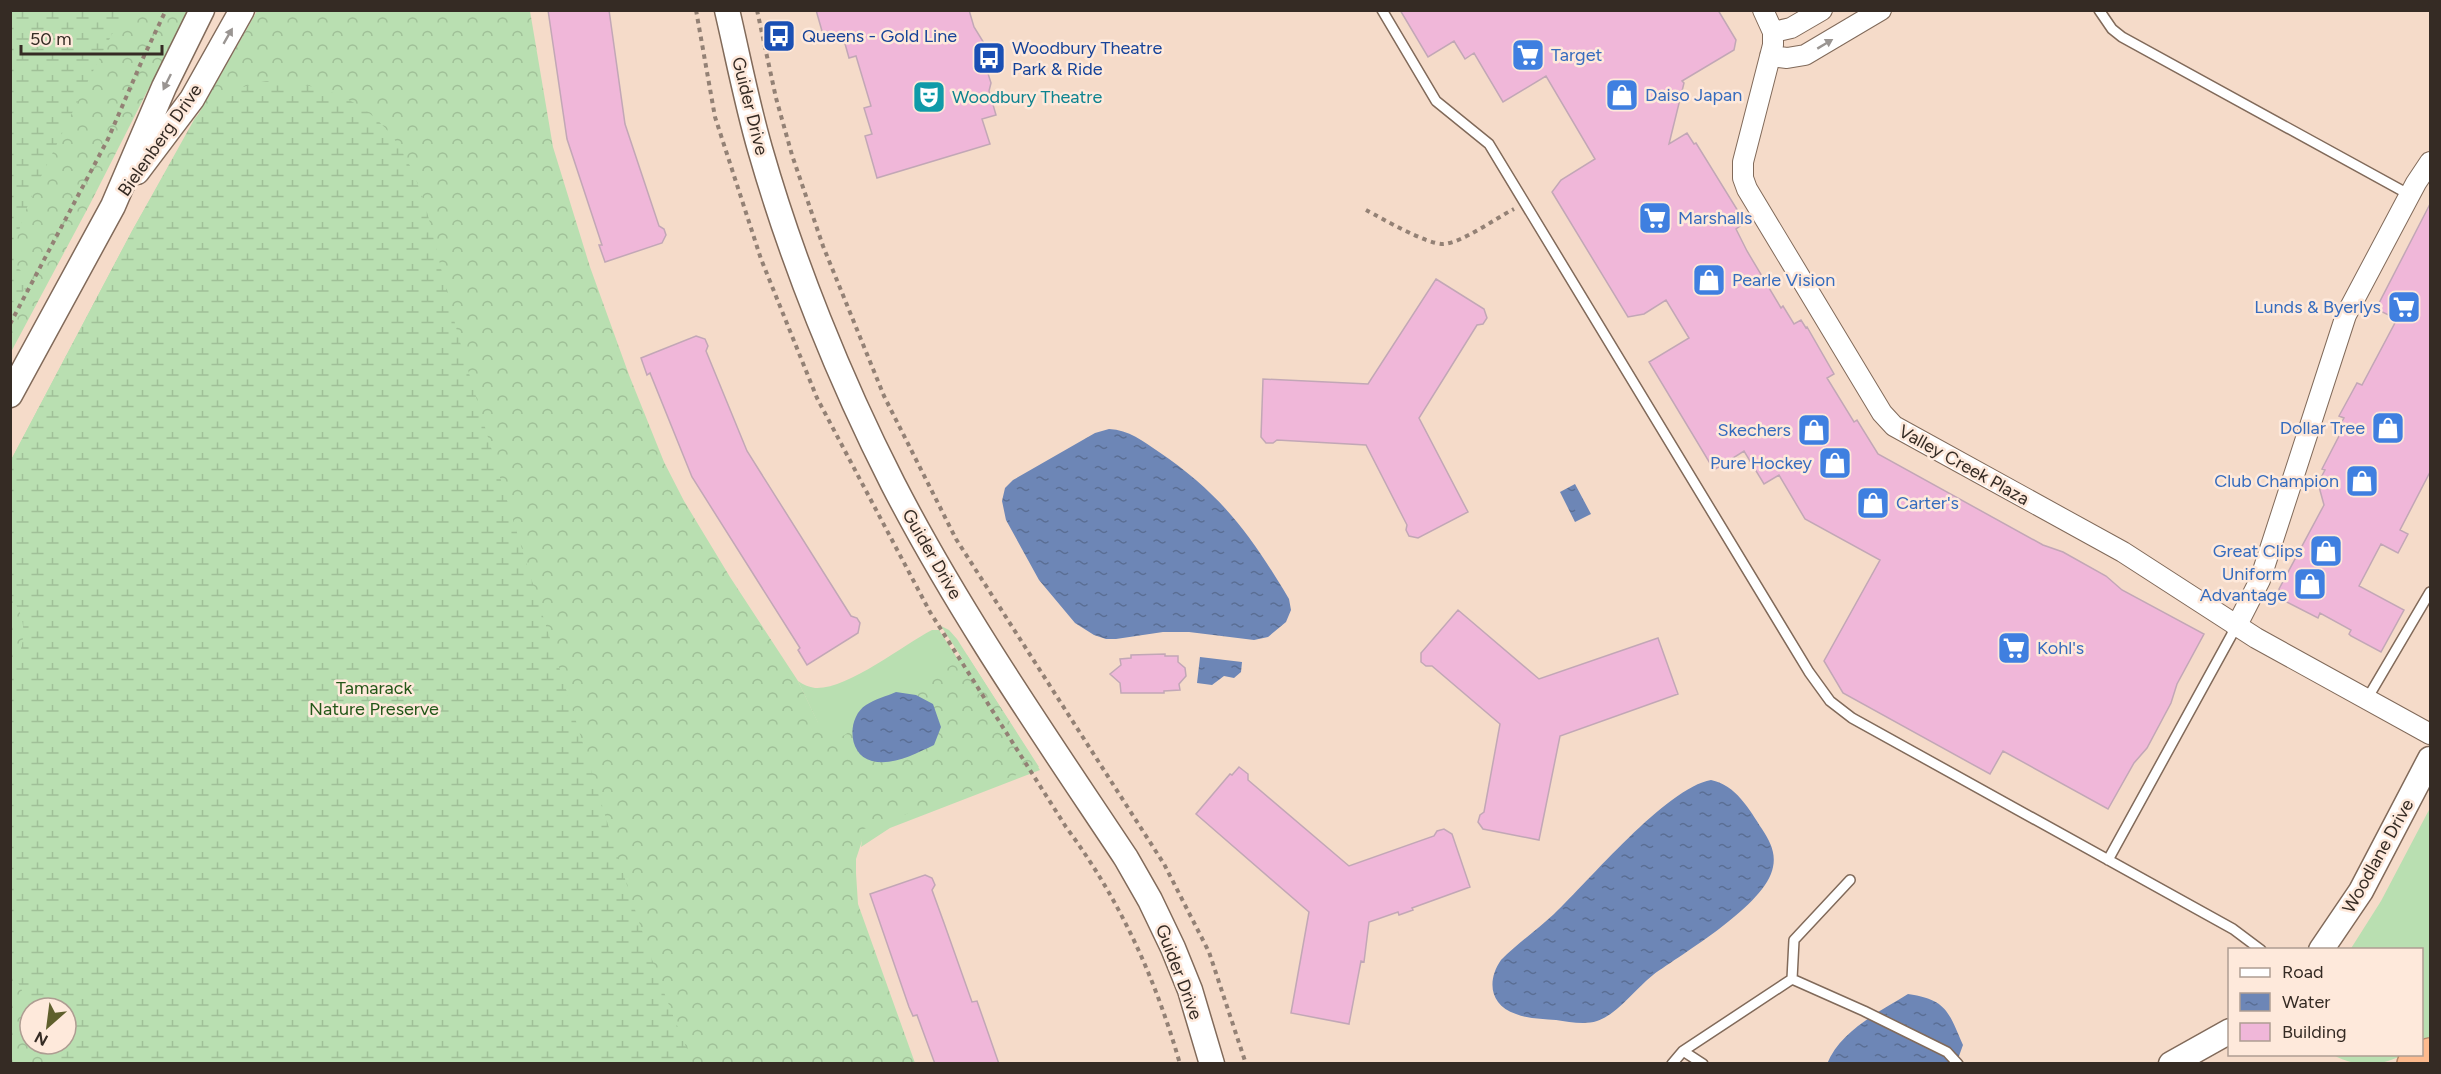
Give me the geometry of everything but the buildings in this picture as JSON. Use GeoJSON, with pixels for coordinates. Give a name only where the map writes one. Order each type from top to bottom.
{"type":"FeatureCollection","features":[{"type":"Feature","properties":{"kind":"highway"},"geometry":{"type":"LineString","coordinates":[[2414,1064],[2430,1056]]}},
{"type":"Feature","properties":{"kind":"street","name":"Bielenberg Drive"},"geometry":{"type":"LineString","coordinates":[[10,395],[113,206],[164,87],[202,10]]}},
{"type":"Feature","properties":{"kind":"street","name":"Bielenberg Drive"},"geometry":{"type":"LineString","coordinates":[[113,206],[192,99],[242,10]]}},
{"type":"Feature","properties":{"kind":"street","name":"Guider Drive"},"geometry":{"type":"LineString","coordinates":[[727,10],[759,148],[792,248],[860,415],[897,492],[956,597],[1126,858],[1150,900],[1190,990],[1212,1064]]}},
{"type":"Feature","properties":{"kind":"street"},"geometry":{"type":"LineString","coordinates":[[1763,10],[1773,32],[1791,28],[1822,10]]}},
{"type":"Feature","properties":{"kind":"street"},"geometry":{"type":"LineString","coordinates":[[1770,56],[1787,58],[1805,55],[1881,10]]}},
{"type":"Feature","properties":{"kind":"street","name":"Valley Creek Plaza"},"geometry":{"type":"LineString","coordinates":[[1773,32],[1770,56],[1743,162],[1743,178],[1752,197],[1886,418],[1901,430],[2142,563],[2236,627],[2430,734]]}},
{"type":"Feature","properties":{"kind":"street"},"geometry":{"type":"LineString","coordinates":[[2236,627],[2259,581],[2346,315],[2430,162]]}},
{"type":"Feature","properties":{"kind":"street","name":"Woodlane Drive"},"geometry":{"type":"LineString","coordinates":[[2321,948],[2361,891],[2430,759]]}},
{"type":"Feature","properties":{"kind":"street"},"geometry":{"type":"LineString","coordinates":[[2171,1064],[2228,1032]]}},
{"type":"Feature","properties":{"kind":"lane"},"geometry":{"type":"LineString","coordinates":[[1382,10],[1436,101],[1490,144],[1809,672],[1830,700],[1852,718],[2241,933],[2259,948]]}},
{"type":"Feature","properties":{"kind":"lane"},"geometry":{"type":"LineString","coordinates":[[2099,10],[2112,29],[2122,38],[2410,195]]}},
{"type":"Feature","properties":{"kind":"lane"},"geometry":{"type":"LineString","coordinates":[[2367,699],[2430,592]]}},
{"type":"Feature","properties":{"kind":"lane"},"geometry":{"type":"LineString","coordinates":[[2108,860],[2236,627]]}},
{"type":"Feature","properties":{"kind":"lane"},"geometry":{"type":"LineString","coordinates":[[1792,979],[1794,940],[1850,880]]}},
{"type":"Feature","properties":{"kind":"lane"},"geometry":{"type":"LineString","coordinates":[[1672,1064],[1683,1051],[1792,979]]}},
{"type":"Feature","properties":{"kind":"lane"},"geometry":{"type":"LineString","coordinates":[[1792,979],[1947,1052],[1958,1064]]}},
{"type":"Feature","properties":{"kind":"lane"},"geometry":{"type":"LineString","coordinates":[[1683,1051],[1703,1064]]}},
{"type":"Feature","properties":{"kind":"path"},"geometry":{"type":"LineString","coordinates":[[10,324],[108,139],[166,10]]}},
{"type":"Feature","properties":{"kind":"path"},"geometry":{"type":"LineString","coordinates":[[757,10],[776,98],[792,154],[831,266],[884,396],[956,539],[1164,864],[1186,904],[1209,952],[1246,1064]]}},
{"type":"Feature","properties":{"kind":"path"},"geometry":{"type":"LineString","coordinates":[[1366,210],[1428,241],[1440,244],[1460,238],[1525,202]]}},
{"type":"Feature","properties":{"kind":"green space"},"geometry":{"type":"Polygon","coordinates":[[[11,10],[124,11],[70,116],[27,207],[15,251],[15,265],[23,273],[33,272],[11,315],[11,10]]]}},
{"type":"Feature","properties":{"kind":"green space"},"geometry":{"type":"Polygon","coordinates":[[[10,11],[188,11],[90,204],[11,352],[10,11]]]}},
{"type":"Feature","properties":{"kind":"green space","name":"Tamarack Nature Preserve"},"geometry":{"type":"Polygon","coordinates":[[[257,11],[530,11],[553,147],[590,267],[629,375],[664,462],[684,501],[730,577],[798,681],[829,745],[967,655],[1039,767],[861,830],[862,841],[856,859],[858,904],[915,1063],[11,1064],[11,460],[132,231],[257,11]]]}},
{"type":"Feature","properties":{"kind":"green space","name":"Tamarack Nature Preserve"},"geometry":{"type":"Polygon","coordinates":[[[266,81],[304,85],[322,89],[356,104],[385,127],[397,143],[414,175],[427,210],[456,326],[490,444],[622,869],[648,948],[693,1063],[57,1063],[53,1056],[78,1056],[78,996],[24,996],[11,967],[10,681],[21,650],[23,628],[18,608],[11,599],[11,460],[132,231],[195,118],[219,98],[245,86],[266,81]]]}},
{"type":"Feature","properties":{"kind":"green space"},"geometry":{"type":"Polygon","coordinates":[[[941,626],[949,630],[957,639],[1040,770],[890,828],[861,847],[862,841],[817,721],[798,681],[815,688],[843,682],[932,630],[939,630],[959,661],[962,658],[941,626]]]}},
{"type":"Feature","properties":{"kind":"green space"},"geometry":{"type":"Polygon","coordinates":[[[2430,808],[2430,1041],[2423,1045],[2423,948],[2351,948],[2381,901],[2430,808]]]}},
{"type":"Feature","properties":{"kind":"green space"},"geometry":{"type":"Polygon","coordinates":[[[2335,1056],[2400,1056],[2376,1064],[2360,1064],[2335,1056]]]}},
{"type":"Feature","properties":{"kind":"water"},"geometry":{"type":"Polygon","coordinates":[[[1109,429],[1136,437],[1181,468],[1233,517],[1248,535],[1289,599],[1291,610],[1286,622],[1268,637],[1254,640],[1189,632],[1163,632],[1106,639],[1094,635],[1075,623],[1039,580],[1006,520],[1002,501],[1005,488],[1013,480],[1095,433],[1109,429]]]}},
{"type":"Feature","properties":{"kind":"water"},"geometry":{"type":"Polygon","coordinates":[[[1575,484],[1591,514],[1575,522],[1560,492],[1575,484]]]}},
{"type":"Feature","properties":{"kind":"water"},"geometry":{"type":"Polygon","coordinates":[[[1200,657],[1242,662],[1241,672],[1234,678],[1224,676],[1212,685],[1197,683],[1200,657]]]}},
{"type":"Feature","properties":{"kind":"water"},"geometry":{"type":"Polygon","coordinates":[[[896,692],[916,695],[933,704],[941,727],[934,745],[896,761],[872,761],[864,757],[854,744],[852,735],[855,718],[866,705],[896,692]]]}},
{"type":"Feature","properties":{"kind":"water"},"geometry":{"type":"Polygon","coordinates":[[[1711,780],[1735,792],[1752,814],[1772,847],[1773,867],[1767,882],[1756,897],[1722,927],[1653,975],[1605,1018],[1577,1023],[1531,1018],[1516,1014],[1500,1005],[1492,984],[1501,960],[1554,914],[1651,817],[1693,787],[1711,780]]]}},
{"type":"Feature","properties":{"kind":"water"},"geometry":{"type":"Polygon","coordinates":[[[1908,994],[1939,1004],[1949,1016],[1963,1045],[1959,1056],[1952,1063],[1827,1064],[1833,1052],[1851,1032],[1873,1015],[1908,994]]]}},
{"type":"Feature","properties":{"kind":"place","name":"Queens - Gold Line"},"geometry":{"type":"Point","coordinates":[779,36]}},
{"type":"Feature","properties":{"kind":"place","name":"Target"},"geometry":{"type":"Point","coordinates":[1528,55]}},
{"type":"Feature","properties":{"kind":"place","name":"Woodbury Theatre Park & Ride"},"geometry":{"type":"Point","coordinates":[989,58]}},
{"type":"Feature","properties":{"kind":"place","name":"Daiso Japan"},"geometry":{"type":"Point","coordinates":[1622,95]}},
{"type":"Feature","properties":{"kind":"place","name":"Woodbury Theatre"},"geometry":{"type":"Point","coordinates":[929,97]}},
{"type":"Feature","properties":{"kind":"place","name":"Marshalls"},"geometry":{"type":"Point","coordinates":[1655,218]}},
{"type":"Feature","properties":{"kind":"place","name":"Pearle Vision"},"geometry":{"type":"Point","coordinates":[1709,280]}},
{"type":"Feature","properties":{"kind":"place","name":"Lunds & Byerlys"},"geometry":{"type":"Point","coordinates":[2404,307]}},
{"type":"Feature","properties":{"kind":"place","name":"Dollar Tree"},"geometry":{"type":"Point","coordinates":[2388,428]}},
{"type":"Feature","properties":{"kind":"place","name":"Skechers"},"geometry":{"type":"Point","coordinates":[1814,430]}},
{"type":"Feature","properties":{"kind":"place","name":"Pure Hockey"},"geometry":{"type":"Point","coordinates":[1835,463]}},
{"type":"Feature","properties":{"kind":"place","name":"Club Champion"},"geometry":{"type":"Point","coordinates":[2362,481]}},
{"type":"Feature","properties":{"kind":"place","name":"Carter's"},"geometry":{"type":"Point","coordinates":[1873,503]}},
{"type":"Feature","properties":{"kind":"place","name":"Great Clips"},"geometry":{"type":"Point","coordinates":[2326,551]}},
{"type":"Feature","properties":{"kind":"place","name":"Uniform Advantage"},"geometry":{"type":"Point","coordinates":[2310,584]}},
{"type":"Feature","properties":{"kind":"place","name":"Kohl's"},"geometry":{"type":"Point","coordinates":[2014,648]}}]}
